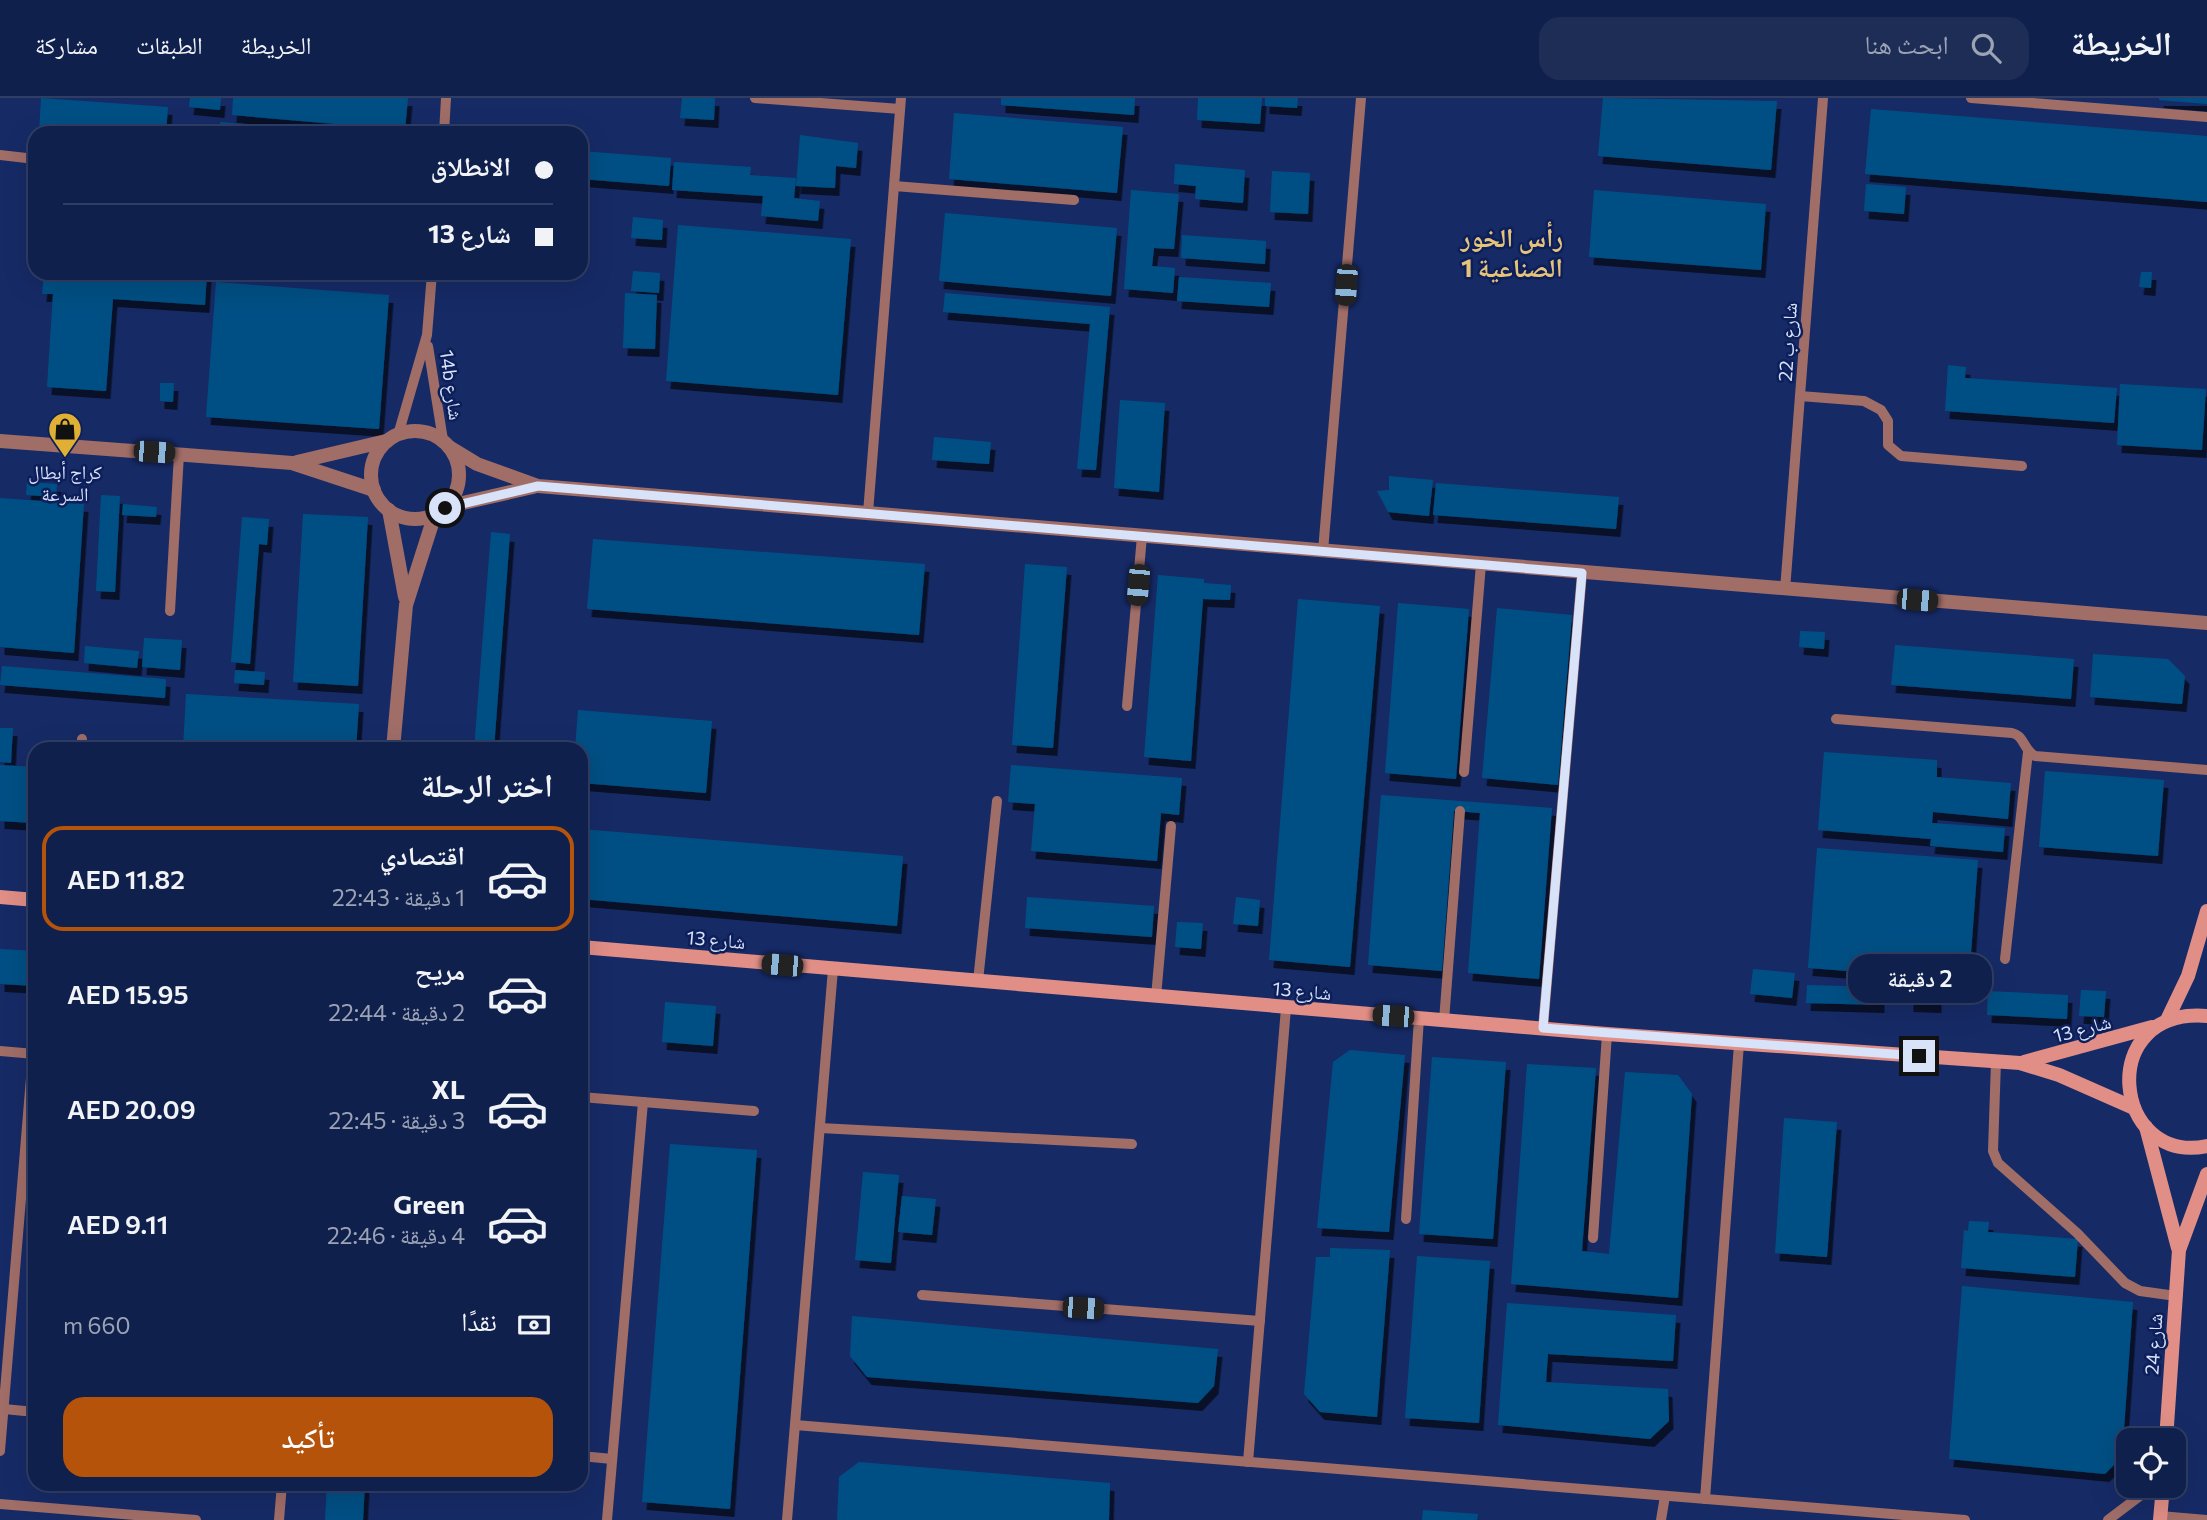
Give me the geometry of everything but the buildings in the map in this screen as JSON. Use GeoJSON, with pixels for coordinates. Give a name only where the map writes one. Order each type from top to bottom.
{"type":"FeatureCollection","features":[{"type":"Feature","properties":{"kind":"street"},"geometry":{"type":"LineString","coordinates":[[292,463],[413,431],[429,433],[477,464],[538,486],[2207,623]]}},
{"type":"Feature","properties":{"kind":"street"},"geometry":{"type":"LineString","coordinates":[[393,438],[373,464],[374,490],[389,510],[406,605]]}},
{"type":"Feature","properties":{"kind":"street"},"geometry":{"type":"LineString","coordinates":[[0,441],[292,463],[374,490]]}},
{"type":"Feature","properties":{"kind":"street"},"geometry":{"type":"LineString","coordinates":[[394,742],[406,605],[440,511],[455,494],[460,478],[457,461],[446,443]]}},
{"type":"Feature","properties":{"kind":"street"},"geometry":{"type":"LineString","coordinates":[[389,510],[412,519],[538,486]]}},
{"type":"Feature","properties":{"kind":"street"},"geometry":{"type":"LineString","coordinates":[[0,897],[28,899]]}},
{"type":"Feature","properties":{"kind":"street"},"geometry":{"type":"LineString","coordinates":[[2207,911],[2188,976],[2160,1023],[2139,1044],[2129,1065],[2128,1087],[2133,1108],[2146,1127],[2163,1140],[2183,1146],[2207,1146]]}},
{"type":"Feature","properties":{"kind":"street","name":"شارع 13"},"geometry":{"type":"LineString","coordinates":[[588,948],[1444,1021],[2020,1063],[2072,1080],[2133,1108]]}},
{"type":"Feature","properties":{"kind":"street","name":"شارع 13"},"geometry":{"type":"LineString","coordinates":[[2020,1063],[2077,1050],[2188,1014],[2207,1016]]}},
{"type":"Feature","properties":{"kind":"street","name":"شارع 24"},"geometry":{"type":"LineString","coordinates":[[2146,1127],[2179,1250]]}},
{"type":"Feature","properties":{"kind":"street","name":"شارع 24"},"geometry":{"type":"LineString","coordinates":[[2167,1428],[2179,1250],[2207,1174]]}},
{"type":"Feature","properties":{"kind":"street"},"geometry":{"type":"LineString","coordinates":[[2160,1518],[2162,1498]]}},
{"type":"Feature","properties":{"kind":"lane"},"geometry":{"type":"LineString","coordinates":[[444,126],[446,98]]}},
{"type":"Feature","properties":{"kind":"lane"},"geometry":{"type":"LineString","coordinates":[[755,98],[900,109]]}},
{"type":"Feature","properties":{"kind":"lane"},"geometry":{"type":"LineString","coordinates":[[868,513],[901,98]]}},
{"type":"Feature","properties":{"kind":"lane"},"geometry":{"type":"LineString","coordinates":[[1323,551],[1361,98]]}},
{"type":"Feature","properties":{"kind":"lane","name":"شارع ب 22"},"geometry":{"type":"LineString","coordinates":[[1785,590],[1823,98]]}},
{"type":"Feature","properties":{"kind":"lane"},"geometry":{"type":"LineString","coordinates":[[1971,98],[2207,117]]}},
{"type":"Feature","properties":{"kind":"lane"},"geometry":{"type":"LineString","coordinates":[[0,155],[28,158]]}},
{"type":"Feature","properties":{"kind":"lane"},"geometry":{"type":"LineString","coordinates":[[894,186],[1074,200]]}},
{"type":"Feature","properties":{"kind":"lane","name":"14b شارع"},"geometry":{"type":"LineString","coordinates":[[393,438],[416,380],[427,335],[431,280]]}},
{"type":"Feature","properties":{"kind":"lane","name":"14b شارع"},"geometry":{"type":"LineString","coordinates":[[427,335],[435,406],[446,443]]}},
{"type":"Feature","properties":{"kind":"lane"},"geometry":{"type":"LineString","coordinates":[[1800,396],[1873,404],[1888,421],[1888,445],[1901,456],[2022,466]]}},
{"type":"Feature","properties":{"kind":"lane"},"geometry":{"type":"LineString","coordinates":[[170,611],[179,454]]}},
{"type":"Feature","properties":{"kind":"lane"},"geometry":{"type":"LineString","coordinates":[[1127,706],[1142,536]]}},
{"type":"Feature","properties":{"kind":"lane"},"geometry":{"type":"LineString","coordinates":[[1464,772],[1481,564]]}},
{"type":"Feature","properties":{"kind":"lane"},"geometry":{"type":"LineString","coordinates":[[1543,1028],[1582,573]]}},
{"type":"Feature","properties":{"kind":"lane"},"geometry":{"type":"LineString","coordinates":[[1836,719],[2012,733],[2023,739],[2028,752],[2005,959]]}},
{"type":"Feature","properties":{"kind":"lane"},"geometry":{"type":"LineString","coordinates":[[2028,752],[2035,756],[2207,770]]}},
{"type":"Feature","properties":{"kind":"lane"},"geometry":{"type":"LineString","coordinates":[[978,981],[997,801]]}},
{"type":"Feature","properties":{"kind":"lane"},"geometry":{"type":"LineString","coordinates":[[1444,1021],[1460,811]]}},
{"type":"Feature","properties":{"kind":"lane"},"geometry":{"type":"LineString","coordinates":[[1156,996],[1171,827]]}},
{"type":"Feature","properties":{"kind":"lane"},"geometry":{"type":"LineString","coordinates":[[787,1520],[833,969]]}},
{"type":"Feature","properties":{"kind":"lane"},"geometry":{"type":"LineString","coordinates":[[1248,1462],[1286,1008]]}},
{"type":"Feature","properties":{"kind":"lane"},"geometry":{"type":"LineString","coordinates":[[1406,1219],[1419,1018]]}},
{"type":"Feature","properties":{"kind":"lane"},"geometry":{"type":"LineString","coordinates":[[1593,1238],[1607,1034]]}},
{"type":"Feature","properties":{"kind":"lane"},"geometry":{"type":"LineString","coordinates":[[1706,1499],[1739,1044]]}},
{"type":"Feature","properties":{"kind":"lane"},"geometry":{"type":"LineString","coordinates":[[0,1051],[28,1053]]}},
{"type":"Feature","properties":{"kind":"lane"},"geometry":{"type":"LineString","coordinates":[[1996,1061],[1993,1151],[1998,1163],[2077,1233],[2125,1283],[2140,1291],[2176,1296]]}},
{"type":"Feature","properties":{"kind":"lane"},"geometry":{"type":"LineString","coordinates":[[588,1098],[754,1111]]}},
{"type":"Feature","properties":{"kind":"lane"},"geometry":{"type":"LineString","coordinates":[[607,1520],[643,1102]]}},
{"type":"Feature","properties":{"kind":"lane"},"geometry":{"type":"LineString","coordinates":[[0,1451],[28,1125]]}},
{"type":"Feature","properties":{"kind":"lane"},"geometry":{"type":"LineString","coordinates":[[820,1128],[1132,1144]]}},
{"type":"Feature","properties":{"kind":"lane"},"geometry":{"type":"LineString","coordinates":[[922,1295],[1260,1321]]}},
{"type":"Feature","properties":{"kind":"lane"},"geometry":{"type":"LineString","coordinates":[[4,1409],[28,1411]]}},
{"type":"Feature","properties":{"kind":"lane"},"geometry":{"type":"LineString","coordinates":[[795,1424],[1706,1499],[1841,1515],[1965,1520]]}},
{"type":"Feature","properties":{"kind":"lane"},"geometry":{"type":"LineString","coordinates":[[588,1457],[612,1459]]}},
{"type":"Feature","properties":{"kind":"lane"},"geometry":{"type":"LineString","coordinates":[[279,1520],[281,1491]]}},
{"type":"Feature","properties":{"kind":"lane"},"geometry":{"type":"LineString","coordinates":[[1661,1520],[1665,1496]]}},
{"type":"Feature","properties":{"kind":"lane"},"geometry":{"type":"LineString","coordinates":[[2108,1520],[2137,1498]]}},
{"type":"Feature","properties":{"kind":"lane"},"geometry":{"type":"LineString","coordinates":[[0,1504],[196,1520]]}},
{"type":"Feature","properties":{"kind":"lane"},"geometry":{"type":"LineString","coordinates":[[2160,1518],[2207,1520]]}},
{"type":"Feature","properties":{"kind":"place","name":"كراج أبطال السرعة"},"geometry":{"type":"Point","coordinates":[65,459]}},
{"type":"Feature","properties":{"kind":"district","name":"رأس الخور الصناعية 1"},"geometry":{"type":"Point","coordinates":[1512,251]}},
{"type":"Feature","properties":{"kind":"route"},"geometry":{"type":"LineString","coordinates":[[445,508],[538,486],[1582,573],[1543,1028],[1919,1056]]}}]}
